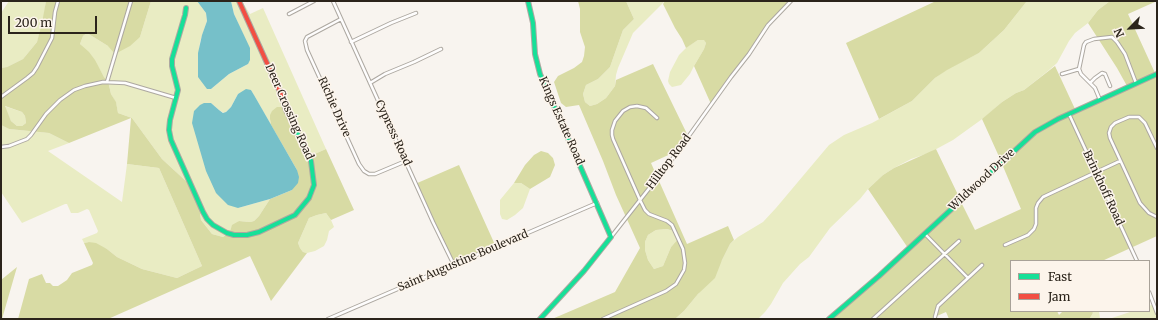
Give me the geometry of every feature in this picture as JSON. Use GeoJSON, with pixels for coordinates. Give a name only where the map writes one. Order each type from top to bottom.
{"type":"FeatureCollection","features":[{"type":"Feature","properties":{"kind":"street"},"geometry":{"type":"LineString","coordinates":[[1,97],[34,73],[52,38],[55,12],[58,1]]}},
{"type":"Feature","properties":{"kind":"street"},"geometry":{"type":"LineString","coordinates":[[107,82],[131,1]]}},
{"type":"Feature","properties":{"kind":"street","name":"Deer Crossing Road"},"geometry":{"type":"LineString","coordinates":[[186,8],[172,59],[172,66],[177,87],[176,98],[170,120],[169,130],[171,140],[203,212],[213,225],[227,234],[247,235],[259,232],[295,215],[306,203],[311,194],[314,185],[314,170],[312,161],[288,115],[280,92],[239,1]]}},
{"type":"Feature","properties":{"kind":"street"},"geometry":{"type":"LineString","coordinates":[[289,14],[314,1]]}},
{"type":"Feature","properties":{"kind":"street","name":"Cypress Road"},"geometry":{"type":"LineString","coordinates":[[333,1],[454,265]]}},
{"type":"Feature","properties":{"kind":"street","name":"Kings Estate Road"},"geometry":{"type":"LineString","coordinates":[[528,1],[533,23],[535,54],[540,74],[611,237]]}},
{"type":"Feature","properties":{"kind":"street","name":"Hilltop Road"},"geometry":{"type":"LineString","coordinates":[[540,319],[584,271],[611,237],[673,158],[731,77],[750,54],[768,26],[791,1]]}},
{"type":"Feature","properties":{"kind":"street"},"geometry":{"type":"LineString","coordinates":[[351,42],[391,23],[416,14]]}},
{"type":"Feature","properties":{"kind":"street","name":"Richie Drive"},"geometry":{"type":"LineString","coordinates":[[341,19],[307,37],[305,41],[307,50],[364,171],[369,174],[375,174],[406,161]]}},
{"type":"Feature","properties":{"kind":"street"},"geometry":{"type":"LineString","coordinates":[[1100,100],[1095,88],[1081,74],[1079,69],[1086,42],[1094,39],[1112,37],[1117,42],[1124,54],[1136,83]]}},
{"type":"Feature","properties":{"kind":"street"},"geometry":{"type":"LineString","coordinates":[[370,83],[391,71],[441,49]]}},
{"type":"Feature","properties":{"kind":"street"},"geometry":{"type":"LineString","coordinates":[[1062,74],[1079,69]]}},
{"type":"Feature","properties":{"kind":"street"},"geometry":{"type":"LineString","coordinates":[[1090,83],[1102,73],[1105,74],[1110,86]]}},
{"type":"Feature","properties":{"kind":"street","name":"Wildwood Drive"},"geometry":{"type":"LineString","coordinates":[[829,319],[879,276],[1027,139],[1044,126],[1157,74]]}},
{"type":"Feature","properties":{"kind":"street"},"geometry":{"type":"LineString","coordinates":[[1,147],[9,146],[27,138],[52,108],[67,95],[85,86],[107,82],[125,83],[176,98]]}},
{"type":"Feature","properties":{"kind":"street"},"geometry":{"type":"LineString","coordinates":[[603,319],[666,291],[676,284],[684,270],[685,264],[683,249],[672,225],[667,221],[649,214],[645,210],[613,139],[612,130],[615,121],[623,111],[637,106],[646,108],[657,118]]}},
{"type":"Feature","properties":{"kind":"street","name":"Brinkhoff Road"},"geometry":{"type":"LineString","coordinates":[[1069,114],[1136,260]]}},
{"type":"Feature","properties":{"kind":"street"},"geometry":{"type":"LineString","coordinates":[[1157,148],[1145,123],[1139,117],[1129,117],[1115,124],[1111,127],[1109,132],[1120,161],[1140,203],[1149,213],[1157,217]]}},
{"type":"Feature","properties":{"kind":"street"},"geometry":{"type":"LineString","coordinates":[[1005,245],[1028,235],[1034,229],[1036,224],[1036,208],[1044,197],[1120,161]]}},
{"type":"Feature","properties":{"kind":"street","name":"Saint Augustine Boulevard"},"geometry":{"type":"LineString","coordinates":[[328,319],[597,203]]}},
{"type":"Feature","properties":{"kind":"street"},"geometry":{"type":"LineString","coordinates":[[925,234],[968,278]]}},
{"type":"Feature","properties":{"kind":"street"},"geometry":{"type":"LineString","coordinates":[[873,319],[959,241]]}},
{"type":"Feature","properties":{"kind":"street"},"geometry":{"type":"LineString","coordinates":[[935,317],[938,306],[982,265]]}},
{"type":"Feature","properties":{"kind":"street"},"geometry":{"type":"LineString","coordinates":[[1150,295],[1157,313]]}},
{"type":"Feature","properties":{"kind":"green space"},"geometry":{"type":"Polygon","coordinates":[[[9,1],[46,1],[43,23],[37,42],[23,59],[7,67],[1,68],[1,13],[9,1]]]}},
{"type":"Feature","properties":{"kind":"green space"},"geometry":{"type":"Polygon","coordinates":[[[46,1],[151,1],[140,37],[130,46],[115,54],[108,46],[87,33],[83,36],[80,44],[89,52],[108,81],[111,94],[116,102],[118,113],[132,118],[162,159],[187,182],[196,196],[201,220],[212,234],[223,237],[230,232],[232,225],[239,221],[254,221],[270,199],[292,190],[297,170],[271,125],[270,115],[277,107],[282,107],[287,113],[310,156],[326,149],[354,210],[331,220],[326,213],[309,218],[298,243],[303,252],[307,253],[271,301],[250,256],[108,319],[18,319],[29,279],[42,274],[46,283],[50,283],[53,286],[58,286],[67,280],[72,273],[92,265],[93,263],[84,243],[96,243],[117,257],[142,269],[177,278],[202,266],[159,168],[127,164],[131,118],[69,143],[49,133],[9,129],[1,125],[1,68],[7,67],[23,59],[37,42],[46,1]],[[5,106],[11,121],[17,126],[22,126],[26,123],[25,116],[22,112],[5,106]]]}},
{"type":"Feature","properties":{"kind":"green space"},"geometry":{"type":"Polygon","coordinates":[[[151,1],[197,1],[206,13],[207,21],[200,42],[198,64],[211,89],[229,74],[248,64],[249,48],[234,14],[231,1],[242,1],[250,14],[263,8],[326,149],[310,156],[270,119],[271,125],[251,90],[238,94],[231,107],[224,113],[211,103],[238,208],[270,199],[254,221],[239,221],[230,232],[223,237],[212,234],[201,220],[199,206],[187,182],[162,159],[132,118],[118,113],[108,81],[80,44],[83,36],[87,33],[108,46],[140,37],[151,1]]]}},
{"type":"Feature","properties":{"kind":"green space"},"geometry":{"type":"Polygon","coordinates":[[[578,1],[626,1],[634,19],[623,30],[610,67],[598,79],[586,85],[583,94],[585,102],[590,106],[597,104],[606,98],[615,86],[616,80],[653,64],[688,136],[677,151],[651,163],[687,244],[728,226],[734,240],[730,244],[722,260],[715,278],[675,319],[552,319],[615,292],[640,248],[616,195],[579,105],[566,107],[561,103],[554,82],[558,76],[582,62],[585,47],[580,32],[580,9],[578,1]],[[667,229],[656,230],[648,235],[645,242],[645,250],[648,260],[654,269],[663,266],[671,247],[678,239],[677,232],[667,229]]]}},
{"type":"Feature","properties":{"kind":"green space"},"geometry":{"type":"Polygon","coordinates":[[[626,1],[665,1],[633,33],[618,68],[615,86],[606,98],[597,104],[590,106],[585,102],[583,94],[586,85],[598,79],[610,67],[623,30],[634,19],[626,1]]]}},
{"type":"Feature","properties":{"kind":"green space"},"geometry":{"type":"Polygon","coordinates":[[[665,1],[791,1],[771,21],[711,104],[694,66],[706,43],[704,40],[698,40],[686,48],[663,4],[665,1]]]}},
{"type":"Feature","properties":{"kind":"green space"},"geometry":{"type":"Polygon","coordinates":[[[936,1],[1027,1],[1004,30],[979,53],[947,70],[935,78],[912,101],[879,119],[846,43],[936,1]]]}},
{"type":"Feature","properties":{"kind":"green space"},"geometry":{"type":"Polygon","coordinates":[[[1027,1],[1110,1],[1098,10],[1088,23],[1075,33],[1057,63],[1024,90],[1002,102],[985,117],[953,140],[929,153],[911,159],[883,175],[830,228],[809,257],[800,264],[783,283],[771,304],[758,319],[675,319],[684,311],[698,294],[722,260],[730,244],[738,237],[763,222],[829,145],[844,135],[872,123],[912,101],[935,78],[947,69],[979,53],[1004,30],[1027,1]]]}},
{"type":"Feature","properties":{"kind":"green space"},"geometry":{"type":"Polygon","coordinates":[[[1110,1],[1157,1],[1128,14],[1155,73],[1127,86],[1088,23],[1098,10],[1110,1]]]}},
{"type":"Feature","properties":{"kind":"green space"},"geometry":{"type":"Polygon","coordinates":[[[704,39],[706,43],[704,49],[690,74],[681,85],[672,87],[668,81],[670,72],[679,55],[687,47],[698,40],[704,39]]]}},
{"type":"Feature","properties":{"kind":"green space"},"geometry":{"type":"Polygon","coordinates":[[[1055,66],[1075,109],[1034,131],[1001,161],[982,119],[1002,102],[1024,90],[1055,66]]]}},
{"type":"Feature","properties":{"kind":"green space"},"geometry":{"type":"Polygon","coordinates":[[[1157,75],[1157,236],[1104,260],[1010,260],[1010,312],[1058,312],[1059,315],[1062,312],[1092,312],[1090,318],[949,319],[946,312],[930,319],[831,319],[880,277],[961,202],[975,230],[1021,209],[1002,164],[1028,140],[1054,122],[1157,75]]]}},
{"type":"Feature","properties":{"kind":"green space"},"geometry":{"type":"Polygon","coordinates":[[[4,106],[22,112],[25,116],[26,123],[22,126],[17,126],[11,121],[4,106]]]}},
{"type":"Feature","properties":{"kind":"green space"},"geometry":{"type":"Polygon","coordinates":[[[1,125],[9,129],[49,133],[69,143],[48,151],[122,202],[127,164],[159,168],[202,266],[177,278],[142,269],[117,257],[107,249],[89,242],[84,243],[82,239],[97,233],[98,231],[89,210],[87,209],[78,213],[71,213],[67,204],[22,223],[1,192],[1,125]]]}},
{"type":"Feature","properties":{"kind":"green space"},"geometry":{"type":"Polygon","coordinates":[[[936,149],[960,199],[908,248],[868,189],[883,175],[894,168],[936,149]]]}},
{"type":"Feature","properties":{"kind":"green space"},"geometry":{"type":"Polygon","coordinates":[[[541,151],[548,153],[553,158],[555,165],[550,177],[530,189],[521,183],[514,183],[525,165],[534,155],[541,151]]]}},
{"type":"Feature","properties":{"kind":"green space"},"geometry":{"type":"Polygon","coordinates":[[[459,165],[496,247],[452,265],[415,184],[459,165]]]}},
{"type":"Feature","properties":{"kind":"green space"},"geometry":{"type":"Polygon","coordinates":[[[514,183],[521,183],[530,189],[523,208],[507,220],[502,219],[500,214],[500,200],[514,183]]]}},
{"type":"Feature","properties":{"kind":"green space"},"geometry":{"type":"Polygon","coordinates":[[[326,213],[334,227],[329,231],[324,246],[315,251],[307,253],[303,252],[298,243],[309,218],[326,213]]]}},
{"type":"Feature","properties":{"kind":"green space"},"geometry":{"type":"Polygon","coordinates":[[[667,229],[677,232],[678,239],[671,247],[663,266],[654,269],[648,260],[645,250],[645,242],[648,235],[656,230],[667,229]]]}},
{"type":"Feature","properties":{"kind":"green space"},"geometry":{"type":"Polygon","coordinates":[[[17,267],[2,319],[1,319],[1,280],[17,267]]]}},
{"type":"Feature","properties":{"kind":"green space"},"geometry":{"type":"Polygon","coordinates":[[[1154,304],[1157,310],[1157,319],[1109,319],[1130,312],[1150,312],[1150,306],[1154,304]]]}},
{"type":"Feature","properties":{"kind":"green space"},"geometry":{"type":"Polygon","coordinates":[[[1099,312],[1100,319],[1088,319],[1093,313],[1099,312]]]}},
{"type":"Feature","properties":{"kind":"water"},"geometry":{"type":"Polygon","coordinates":[[[197,1],[231,1],[234,14],[250,48],[250,60],[248,64],[229,74],[211,89],[207,89],[198,77],[198,53],[207,21],[206,13],[197,1]]]}},
{"type":"Feature","properties":{"kind":"water"},"geometry":{"type":"Polygon","coordinates":[[[246,89],[251,90],[297,170],[299,177],[298,183],[292,190],[270,199],[238,208],[228,205],[216,193],[206,171],[192,123],[194,111],[200,105],[204,103],[211,103],[223,113],[226,112],[231,107],[238,94],[246,89]]]}},
{"type":"Feature","properties":{"kind":"traffic: fast"},"geometry":{"type":"LineString","coordinates":[[528,1],[533,23],[535,54],[540,74],[611,237],[584,271],[540,319]]}},
{"type":"Feature","properties":{"kind":"traffic: fast"},"geometry":{"type":"LineString","coordinates":[[186,8],[172,59],[172,66],[178,90],[170,120],[169,130],[171,140],[203,212],[213,225],[227,233],[234,235],[247,235],[259,232],[295,215],[309,198],[314,185],[311,161],[286,110]]}},
{"type":"Feature","properties":{"kind":"traffic: fast"},"geometry":{"type":"LineString","coordinates":[[829,319],[879,276],[1035,132],[1058,119],[1157,74]]}},
{"type":"Feature","properties":{"kind":"traffic: jam"},"geometry":{"type":"LineString","coordinates":[[239,1],[280,92],[286,110]]}}]}
